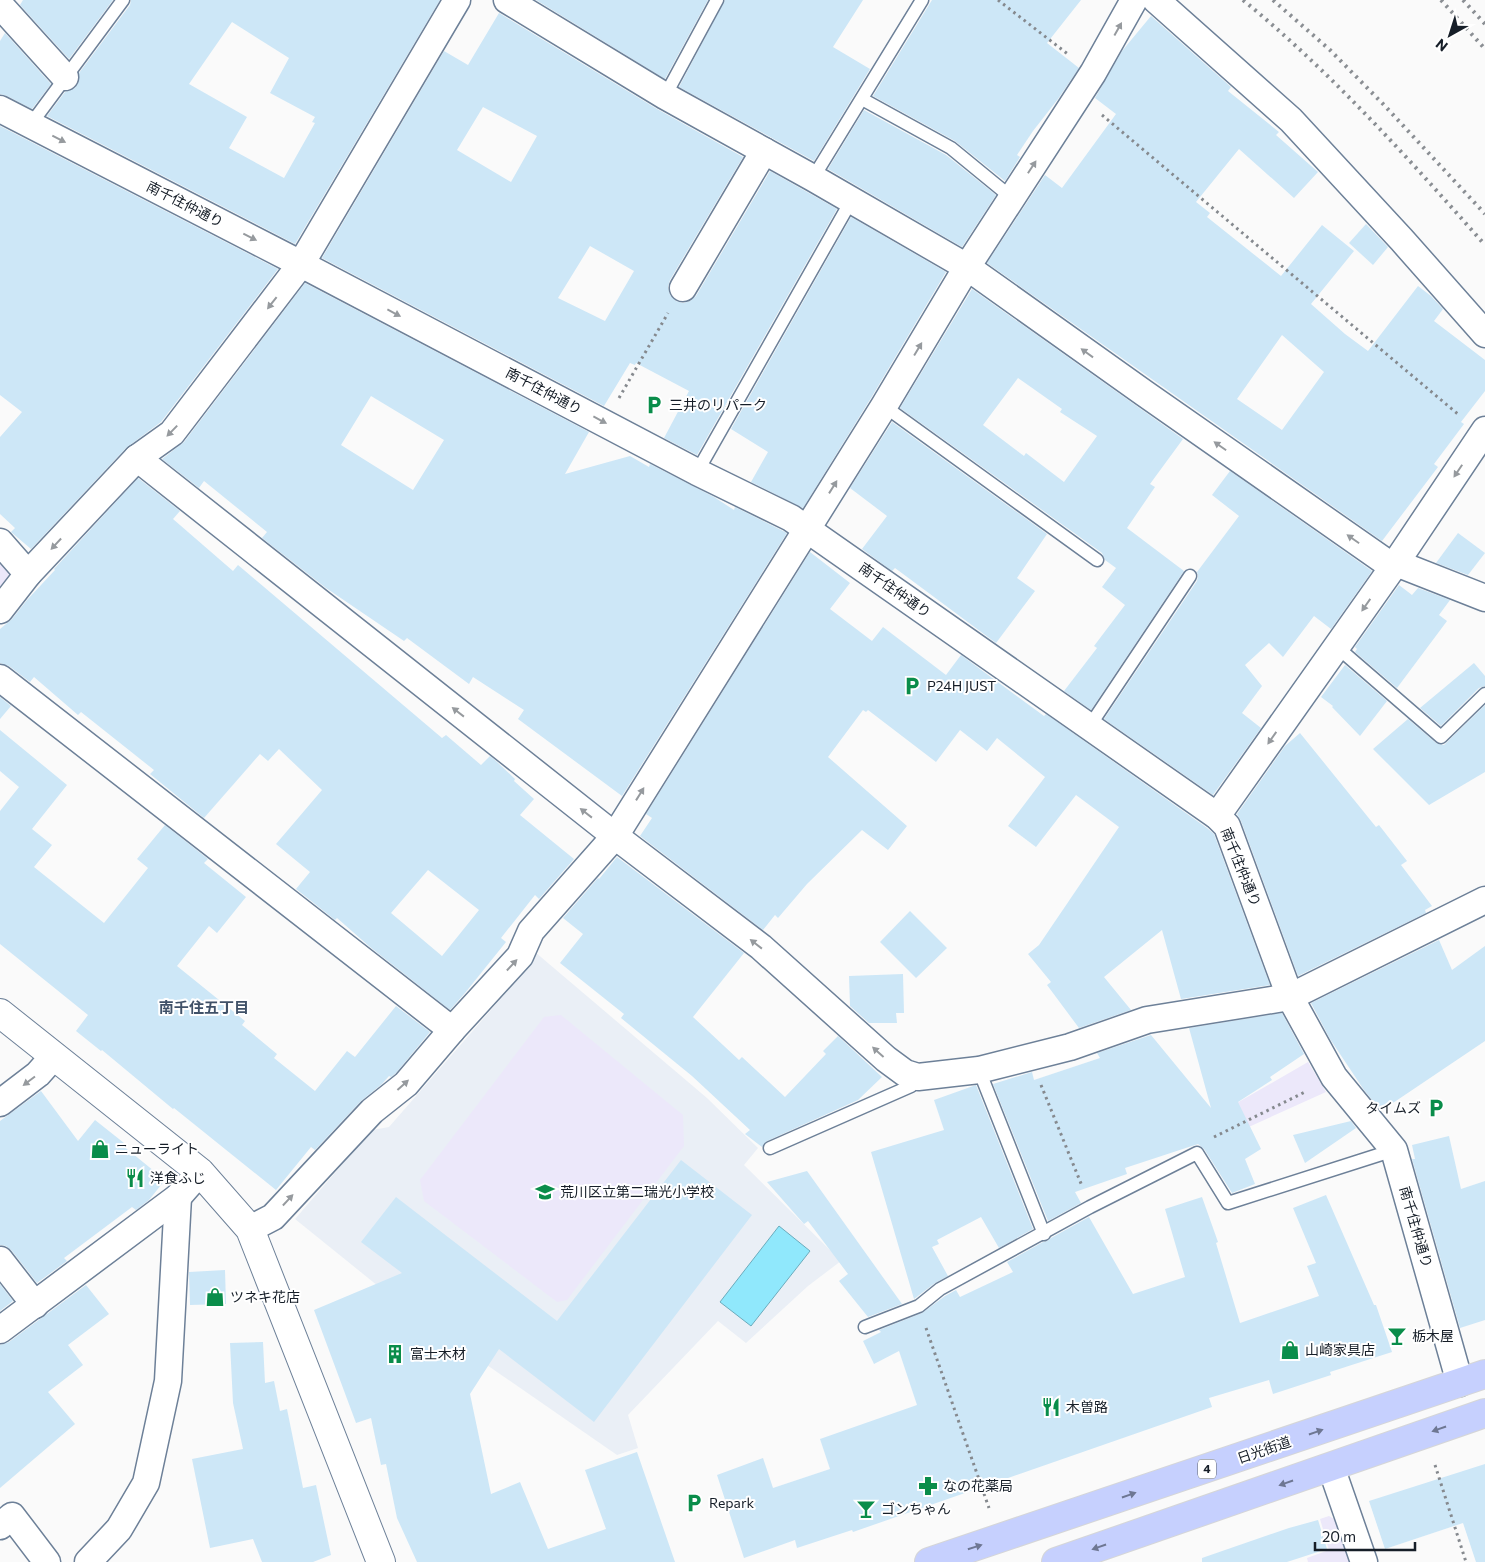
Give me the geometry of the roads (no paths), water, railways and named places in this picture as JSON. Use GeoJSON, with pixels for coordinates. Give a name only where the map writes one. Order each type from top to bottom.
{"type":"FeatureCollection","features":[{"type":"Feature","properties":{"kind":"highway","name":"日光街道"},"geometry":{"type":"LineString","coordinates":[[929,1562],[1485,1374]]}},
{"type":"Feature","properties":{"kind":"highway"},"geometry":{"type":"LineString","coordinates":[[1056,1562],[1485,1413]]}},
{"type":"Feature","properties":{"kind":"street"},"geometry":{"type":"LineString","coordinates":[[0,610],[28,574],[137,458],[172,433],[301,264],[457,0]]}},
{"type":"Feature","properties":{"kind":"street"},"geometry":{"type":"LineString","coordinates":[[507,0],[665,96],[764,150],[967,267],[1144,393],[1395,565],[1485,598]]}},
{"type":"Feature","properties":{"kind":"street"},"geometry":{"type":"LineString","coordinates":[[250,1229],[273,1217],[372,1111],[406,1084],[452,1030],[520,956],[531,931],[615,836],[884,406],[967,267],[1093,74],[1134,0]]}},
{"type":"Feature","properties":{"kind":"street"},"geometry":{"type":"LineString","coordinates":[[1156,0],[1291,120],[1402,240],[1485,334]]}},
{"type":"Feature","properties":{"kind":"street"},"geometry":{"type":"LineString","coordinates":[[0,5],[65,77]]}},
{"type":"Feature","properties":{"kind":"street","name":"南千住仲通り"},"geometry":{"type":"LineString","coordinates":[[0,109],[301,264],[697,472],[791,518],[1217,816],[1227,826],[1290,997],[1334,1077],[1394,1150],[1460,1383]]}},
{"type":"Feature","properties":{"kind":"street"},"geometry":{"type":"LineString","coordinates":[[683,288],[764,150]]}},
{"type":"Feature","properties":{"kind":"street"},"geometry":{"type":"LineString","coordinates":[[1217,816],[1395,565],[1484,432]]}},
{"type":"Feature","properties":{"kind":"street"},"geometry":{"type":"LineString","coordinates":[[137,458],[615,836],[761,947],[886,1059],[905,1073],[918,1077],[979,1070],[1070,1047],[1147,1020],[1290,997],[1485,900]]}},
{"type":"Feature","properties":{"kind":"street"},"geometry":{"type":"LineString","coordinates":[[0,542],[28,574]]}},
{"type":"Feature","properties":{"kind":"street"},"geometry":{"type":"LineString","coordinates":[[0,678],[452,1030]]}},
{"type":"Feature","properties":{"kind":"street"},"geometry":{"type":"LineString","coordinates":[[0,1013],[200,1172],[250,1229],[381,1562]]}},
{"type":"Feature","properties":{"kind":"street"},"geometry":{"type":"LineString","coordinates":[[0,1103],[38,1074],[54,1056]]}},
{"type":"Feature","properties":{"kind":"street"},"geometry":{"type":"LineString","coordinates":[[0,1330],[178,1197],[200,1172]]}},
{"type":"Feature","properties":{"kind":"street"},"geometry":{"type":"LineString","coordinates":[[88,1562],[119,1529],[146,1483],[168,1381],[178,1197]]}},
{"type":"Feature","properties":{"kind":"street"},"geometry":{"type":"LineString","coordinates":[[0,1260],[34,1305]]}},
{"type":"Feature","properties":{"kind":"street"},"geometry":{"type":"LineString","coordinates":[[1331,1467],[1364,1562]]}},
{"type":"Feature","properties":{"kind":"street"},"geometry":{"type":"LineString","coordinates":[[0,1526],[12,1516],[47,1562]]}},
{"type":"Feature","properties":{"kind":"lane"},"geometry":{"type":"LineString","coordinates":[[31,124],[123,0]]}},
{"type":"Feature","properties":{"kind":"lane"},"geometry":{"type":"LineString","coordinates":[[665,96],[717,0]]}},
{"type":"Feature","properties":{"kind":"lane"},"geometry":{"type":"LineString","coordinates":[[813,178],[922,0]]}},
{"type":"Feature","properties":{"kind":"lane"},"geometry":{"type":"LineString","coordinates":[[862,99],[951,148],[1012,198]]}},
{"type":"Feature","properties":{"kind":"lane"},"geometry":{"type":"LineString","coordinates":[[697,472],[851,201]]}},
{"type":"Feature","properties":{"kind":"lane"},"geometry":{"type":"LineString","coordinates":[[884,406],[1097,560]]}},
{"type":"Feature","properties":{"kind":"lane"},"geometry":{"type":"LineString","coordinates":[[1089,727],[1190,576]]}},
{"type":"Feature","properties":{"kind":"lane"},"geometry":{"type":"LineString","coordinates":[[1337,647],[1441,737],[1485,694]]}},
{"type":"Feature","properties":{"kind":"lane"},"geometry":{"type":"LineString","coordinates":[[979,1070],[1044,1234]]}},
{"type":"Feature","properties":{"kind":"lane"},"geometry":{"type":"LineString","coordinates":[[770,1148],[911,1086],[918,1077]]}},
{"type":"Feature","properties":{"kind":"lane"},"geometry":{"type":"LineString","coordinates":[[865,1327],[919,1306],[940,1289],[1044,1234],[1090,1207],[1197,1153],[1228,1203],[1394,1150]]}},
{"type":"Feature","properties":{"kind":"water"},"geometry":{"type":"Polygon","coordinates":[[[779,1226],[810,1251],[751,1326],[720,1302],[779,1226]]]}},
{"type":"Feature","properties":{"kind":"railway"},"geometry":{"type":"LineString","coordinates":[[1243,0],[1339,87],[1428,181],[1485,245]]}},
{"type":"Feature","properties":{"kind":"railway"},"geometry":{"type":"LineString","coordinates":[[1273,0],[1330,50],[1485,214]]}},
{"type":"Feature","properties":{"kind":"railway"},"geometry":{"type":"LineString","coordinates":[[1441,0],[1485,49]]}},
{"type":"Feature","properties":{"kind":"railway"},"geometry":{"type":"LineString","coordinates":[[1463,0],[1485,24]]}},
{"type":"Feature","properties":{"kind":"place","name":"三井のリパーク"},"geometry":{"type":"Point","coordinates":[654,405]}},
{"type":"Feature","properties":{"kind":"place","name":"P24H JUST"},"geometry":{"type":"Point","coordinates":[912,686]}},
{"type":"Feature","properties":{"kind":"place","name":"タイムズ"},"geometry":{"type":"Point","coordinates":[1436,1108]}},
{"type":"Feature","properties":{"kind":"place","name":"ニューライト"},"geometry":{"type":"Point","coordinates":[100,1149]}},
{"type":"Feature","properties":{"kind":"place","name":"洋食ふじ"},"geometry":{"type":"Point","coordinates":[135,1178]}},
{"type":"Feature","properties":{"kind":"place","name":"荒川区立第二瑞光小学校"},"geometry":{"type":"Point","coordinates":[545,1192]}},
{"type":"Feature","properties":{"kind":"place","name":"ツネキ花店"},"geometry":{"type":"Point","coordinates":[215,1297]}},
{"type":"Feature","properties":{"kind":"place","name":"栃木屋"},"geometry":{"type":"Point","coordinates":[1397,1336]}},
{"type":"Feature","properties":{"kind":"place","name":"山崎家具店"},"geometry":{"type":"Point","coordinates":[1290,1350]}},
{"type":"Feature","properties":{"kind":"place","name":"富士木材"},"geometry":{"type":"Point","coordinates":[395,1354]}},
{"type":"Feature","properties":{"kind":"place","name":"木曽路"},"geometry":{"type":"Point","coordinates":[1051,1407]}},
{"type":"Feature","properties":{"kind":"place","name":"なの花薬局"},"geometry":{"type":"Point","coordinates":[928,1486]}},
{"type":"Feature","properties":{"kind":"place","name":"Repark"},"geometry":{"type":"Point","coordinates":[694,1503]}},
{"type":"Feature","properties":{"kind":"place","name":"ゴンちゃん"},"geometry":{"type":"Point","coordinates":[866,1509]}},
{"type":"Feature","properties":{"kind":"district","name":"南千住五丁目"},"geometry":{"type":"Point","coordinates":[204,1008]}}]}
